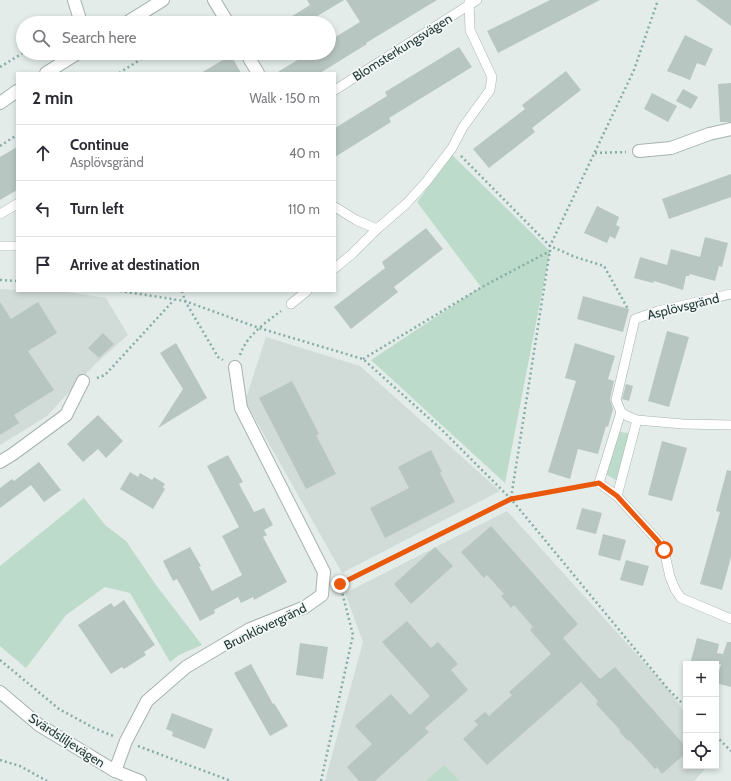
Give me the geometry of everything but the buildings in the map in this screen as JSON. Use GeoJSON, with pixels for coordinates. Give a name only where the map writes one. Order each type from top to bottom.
{"type":"FeatureCollection","features":[{"type":"Feature","properties":{"kind":"street"},"geometry":{"type":"LineString","coordinates":[[74,0],[79,16]]}},
{"type":"Feature","properties":{"kind":"street"},"geometry":{"type":"LineString","coordinates":[[137,16],[163,0]]}},
{"type":"Feature","properties":{"kind":"street"},"geometry":{"type":"LineString","coordinates":[[214,0],[224,16]]}},
{"type":"Feature","properties":{"kind":"street"},"geometry":{"type":"LineString","coordinates":[[48,72],[67,60]]}},
{"type":"Feature","properties":{"kind":"street"},"geometry":{"type":"LineString","coordinates":[[250,60],[257,72]]}},
{"type":"Feature","properties":{"kind":"street"},"geometry":{"type":"LineString","coordinates":[[0,103],[16,92]]}},
{"type":"Feature","properties":{"kind":"street"},"geometry":{"type":"LineString","coordinates":[[639,151],[671,148],[709,134],[731,129]]}},
{"type":"Feature","properties":{"kind":"street","name":"Brunklövergränd"},"geometry":{"type":"LineString","coordinates":[[115,771],[126,741],[147,701],[186,667],[250,629],[305,607],[322,595],[324,572],[241,408],[235,367]]}},
{"type":"Feature","properties":{"kind":"street"},"geometry":{"type":"LineString","coordinates":[[0,462],[66,415],[82,381]]}},
{"type":"Feature","properties":{"kind":"street","name":"Svärdsliljevägen"},"geometry":{"type":"LineString","coordinates":[[0,692],[39,725],[115,771],[140,781]]}},
{"type":"Feature","properties":{"kind":"lane","name":"Blomsterkungsvägen"},"geometry":{"type":"LineString","coordinates":[[336,89],[472,2]]}},
{"type":"Feature","properties":{"kind":"lane","name":"Blomsterkungsvägen"},"geometry":{"type":"LineString","coordinates":[[336,267],[406,204],[426,182],[452,148],[463,127],[490,90],[492,77],[470,30],[472,2]]}},
{"type":"Feature","properties":{"kind":"lane"},"geometry":{"type":"LineString","coordinates":[[0,214],[16,205]]}},
{"type":"Feature","properties":{"kind":"lane"},"geometry":{"type":"LineString","coordinates":[[336,208],[356,220],[377,229]]}},
{"type":"Feature","properties":{"kind":"lane"},"geometry":{"type":"LineString","coordinates":[[0,246],[16,246]]}},
{"type":"Feature","properties":{"kind":"lane"},"geometry":{"type":"LineString","coordinates":[[291,304],[306,292]]}},
{"type":"Feature","properties":{"kind":"lane","name":"Asplövsgränd"},"geometry":{"type":"LineString","coordinates":[[599,483],[621,412],[616,400],[634,319],[658,311],[731,294]]}},
{"type":"Feature","properties":{"kind":"lane"},"geometry":{"type":"LineString","coordinates":[[621,412],[637,420],[731,426]]}},
{"type":"Feature","properties":{"kind":"lane"},"geometry":{"type":"LineString","coordinates":[[617,496],[637,420]]}},
{"type":"Feature","properties":{"kind":"lane"},"geometry":{"type":"LineString","coordinates":[[599,483],[617,496],[658,541],[664,550],[670,577],[681,598],[731,620]]}},
{"type":"Feature","properties":{"kind":"path"},"geometry":{"type":"LineString","coordinates":[[511,499],[550,246],[634,70],[658,0]]}},
{"type":"Feature","properties":{"kind":"path"},"geometry":{"type":"LineString","coordinates":[[0,67],[16,57]]}},
{"type":"Feature","properties":{"kind":"path"},"geometry":{"type":"LineString","coordinates":[[121,72],[140,60]]}},
{"type":"Feature","properties":{"kind":"path"},"geometry":{"type":"LineString","coordinates":[[0,146],[16,136]]}},
{"type":"Feature","properties":{"kind":"path"},"geometry":{"type":"LineString","coordinates":[[452,148],[550,246],[575,257],[604,266],[634,319]]}},
{"type":"Feature","properties":{"kind":"path"},"geometry":{"type":"LineString","coordinates":[[594,153],[639,151]]}},
{"type":"Feature","properties":{"kind":"path"},"geometry":{"type":"LineString","coordinates":[[363,359],[482,287],[550,251]]}},
{"type":"Feature","properties":{"kind":"path"},"geometry":{"type":"LineString","coordinates":[[0,280],[16,280]]}},
{"type":"Feature","properties":{"kind":"path"},"geometry":{"type":"LineString","coordinates":[[126,292],[185,301],[259,328],[363,359],[441,429],[511,499],[668,689],[683,704]]}},
{"type":"Feature","properties":{"kind":"path"},"geometry":{"type":"LineString","coordinates":[[182,292],[185,301],[218,357],[235,367],[242,348],[259,328],[291,304]]}},
{"type":"Feature","properties":{"kind":"path"},"geometry":{"type":"LineString","coordinates":[[82,381],[105,375],[174,300]]}},
{"type":"Feature","properties":{"kind":"path"},"geometry":{"type":"LineString","coordinates":[[321,781],[353,635],[340,584],[511,499],[599,483]]}},
{"type":"Feature","properties":{"kind":"path"},"geometry":{"type":"LineString","coordinates":[[0,660],[59,709],[94,728],[231,781]]}},
{"type":"Feature","properties":{"kind":"path"},"geometry":{"type":"LineString","coordinates":[[719,739],[731,751]]}},
{"type":"Feature","properties":{"kind":"path"},"geometry":{"type":"LineString","coordinates":[[0,760],[20,766],[47,781]]}},
{"type":"Feature","properties":{"kind":"shaded area"},"geometry":{"type":"Polygon","coordinates":[[[0,289],[16,290],[16,292],[68,292],[106,298],[128,335],[94,365],[47,416],[0,445],[0,289]]]}},
{"type":"Feature","properties":{"kind":"shaded area"},"geometry":{"type":"Polygon","coordinates":[[[266,337],[360,366],[500,491],[342,573],[245,401],[266,337]]]}},
{"type":"Feature","properties":{"kind":"shaded area"},"geometry":{"type":"Polygon","coordinates":[[[507,511],[668,689],[683,710],[683,769],[705,769],[694,781],[325,781],[363,642],[345,593],[507,511]]]}},
{"type":"Feature","properties":{"kind":"green space"},"geometry":{"type":"Polygon","coordinates":[[[452,155],[550,251],[505,483],[371,360],[481,287],[417,202],[452,155]]]}},
{"type":"Feature","properties":{"kind":"green space"},"geometry":{"type":"Polygon","coordinates":[[[614,431],[634,434],[621,483],[602,472],[614,431]]]}},
{"type":"Feature","properties":{"kind":"green space"},"geometry":{"type":"Polygon","coordinates":[[[84,498],[105,525],[126,541],[156,585],[202,645],[179,655],[170,662],[130,593],[105,587],[66,615],[26,668],[0,646],[0,566],[84,498]]]}},
{"type":"Feature","properties":{"kind":"green space"},"geometry":{"type":"Polygon","coordinates":[[[444,765],[459,781],[426,781],[444,765]]]}},
{"type":"Feature","properties":{"kind":"route"},"geometry":{"type":"LineString","coordinates":[[340,584],[511,499],[599,483],[617,496],[658,541],[664,550]]}}]}
